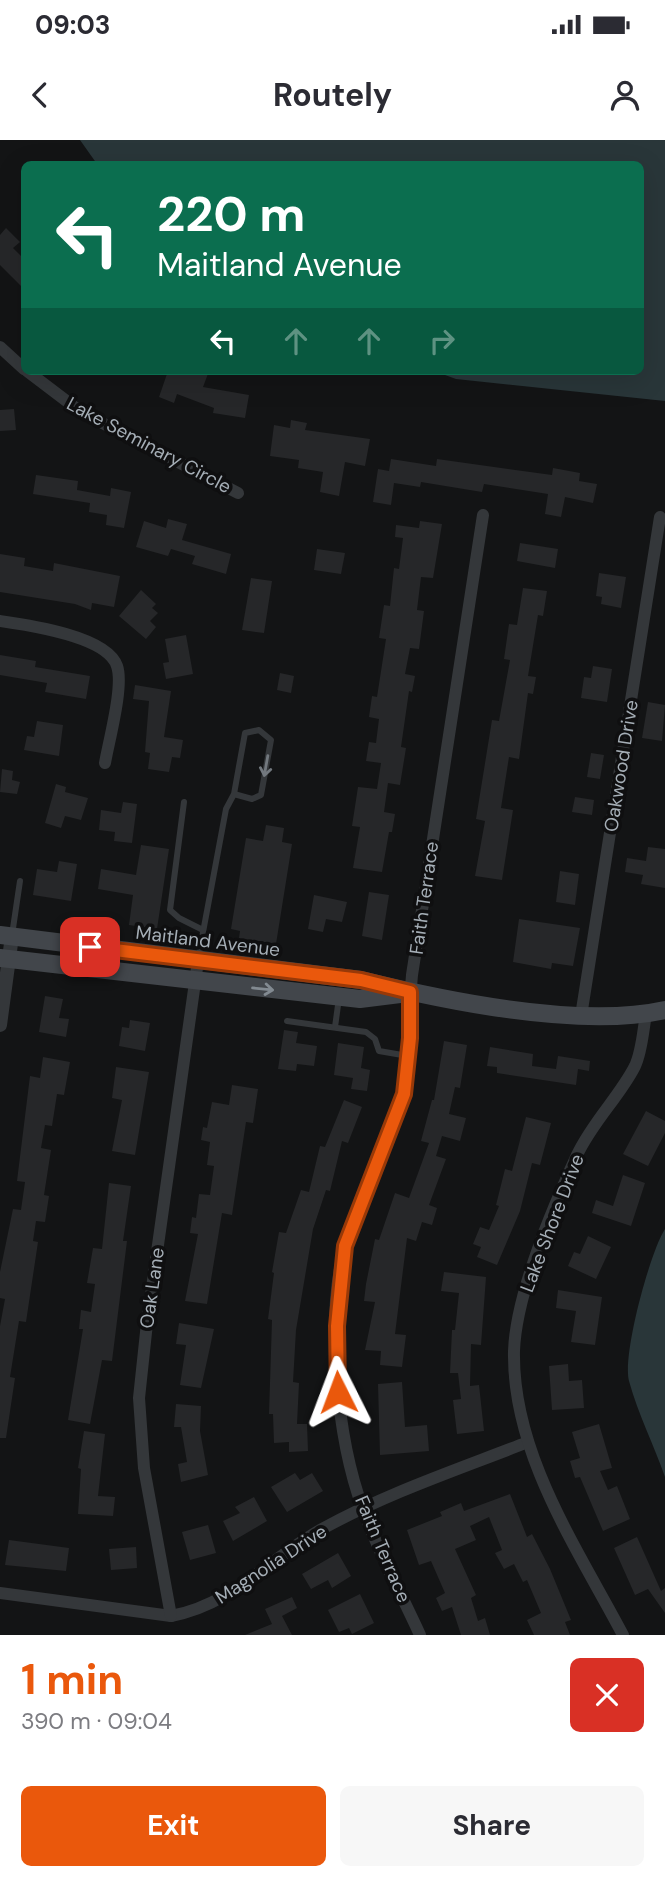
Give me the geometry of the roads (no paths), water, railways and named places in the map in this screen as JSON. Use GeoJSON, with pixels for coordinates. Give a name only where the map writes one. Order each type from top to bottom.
{"type":"FeatureCollection","features":[{"type":"Feature","properties":{"kind":"main road","name":"Maitland Avenue"},"geometry":{"type":"LineString","coordinates":[[6,936],[361,980],[410,992],[581,1016],[646,1014],[665,1010]]}},
{"type":"Feature","properties":{"kind":"main road","name":"Maitland Avenue"},"geometry":{"type":"LineString","coordinates":[[5,959],[360,999],[410,992]]}},
{"type":"Feature","properties":{"kind":"street","name":"Lake Seminary Circle"},"geometry":{"type":"LineString","coordinates":[[0,347],[21,366]]}},
{"type":"Feature","properties":{"kind":"street","name":"Lake Seminary Circle"},"geometry":{"type":"LineString","coordinates":[[33,375],[81,412],[239,493]]}},
{"type":"Feature","properties":{"kind":"street","name":"Faith Terrace"},"geometry":{"type":"LineString","coordinates":[[420,1635],[362,1508],[346,1443],[338,1392],[336,1346],[339,1286],[345,1246],[398,1115],[408,1056],[410,992],[483,515]]}},
{"type":"Feature","properties":{"kind":"street","name":"Oakwood Drive"},"geometry":{"type":"LineString","coordinates":[[581,1016],[660,517]]}},
{"type":"Feature","properties":{"kind":"street"},"geometry":{"type":"LineString","coordinates":[[0,621],[90,642],[112,658],[118,667],[118,682],[105,762]]}},
{"type":"Feature","properties":{"kind":"street"},"geometry":{"type":"LineString","coordinates":[[0,1025],[6,936]]}},
{"type":"Feature","properties":{"kind":"street","name":"Oak Lane"},"geometry":{"type":"LineString","coordinates":[[171,1616],[144,1468],[139,1398],[147,1323],[198,961]]}},
{"type":"Feature","properties":{"kind":"street","name":"Lake Shore Drive"},"geometry":{"type":"LineString","coordinates":[[622,1635],[550,1495],[528,1442],[514,1377],[514,1348],[530,1276],[576,1156],[592,1125],[635,1066],[646,1014]]}},
{"type":"Feature","properties":{"kind":"street","name":"Magnolia Drive"},"geometry":{"type":"LineString","coordinates":[[0,1593],[171,1616],[197,1611],[228,1594],[300,1542],[362,1508],[528,1442]]}},
{"type":"Feature","properties":{"kind":"lane"},"geometry":{"type":"LineString","coordinates":[[198,961],[226,809],[234,794],[245,733],[259,730],[271,740],[261,795],[252,799],[234,794]]}},
{"type":"Feature","properties":{"kind":"lane"},"geometry":{"type":"LineString","coordinates":[[184,802],[170,910],[178,918],[203,930]]}},
{"type":"Feature","properties":{"kind":"lane"},"geometry":{"type":"LineString","coordinates":[[6,936],[20,881]]}},
{"type":"Feature","properties":{"kind":"lane"},"geometry":{"type":"LineString","coordinates":[[335,1027],[339,997]]}},
{"type":"Feature","properties":{"kind":"lane"},"geometry":{"type":"LineString","coordinates":[[287,1021],[369,1033],[375,1038],[379,1051],[408,1056]]}}]}
